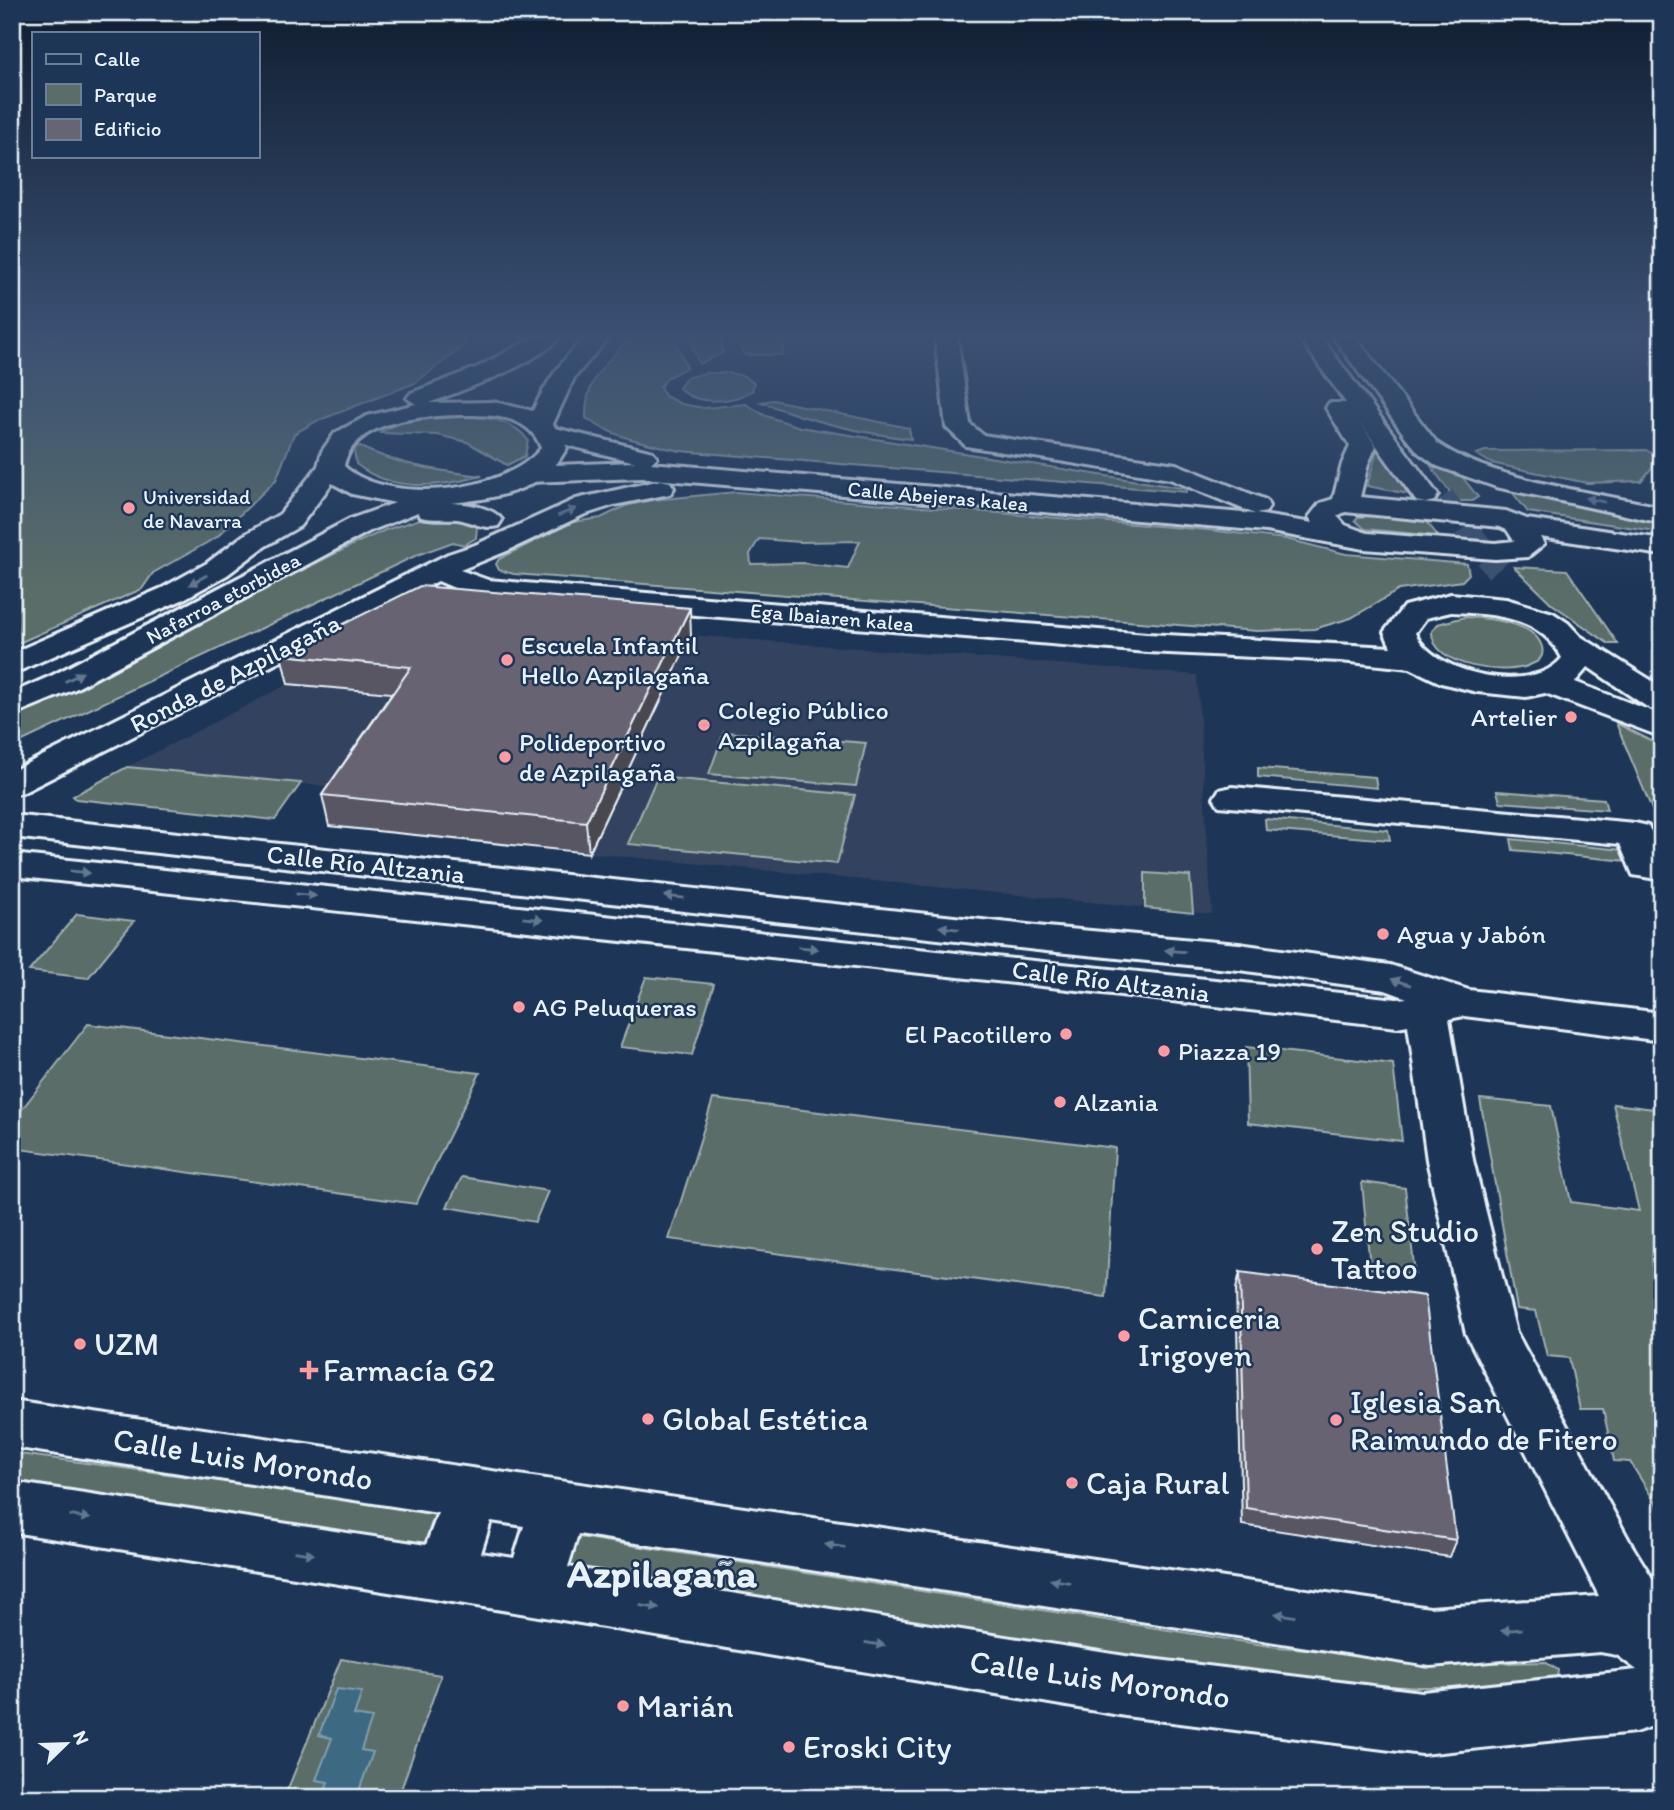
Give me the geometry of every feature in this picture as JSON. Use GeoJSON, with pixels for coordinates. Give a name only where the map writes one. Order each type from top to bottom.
{"type":"FeatureCollection","features":[{"type":"Feature","properties":{"kind":"street","name":"Nafarroa etorbidea"},"geometry":{"type":"LineString","coordinates":[[254,541],[294,494],[319,443],[337,428],[355,421]]}},
{"type":"Feature","properties":{"kind":"street","name":"Nafarroa etorbidea"},"geometry":{"type":"LineString","coordinates":[[12,665],[172,594],[217,569],[254,541],[290,520],[331,467],[331,454],[336,443],[352,432],[377,421]]}},
{"type":"Feature","properties":{"kind":"street","name":"Calle Abejeras kalea"},"geometry":{"type":"LineString","coordinates":[[533,421],[546,429],[611,450],[676,462],[1206,493]]}},
{"type":"Feature","properties":{"kind":"street"},"geometry":{"type":"LineString","coordinates":[[331,467],[343,480],[366,490],[398,496],[442,496],[476,492],[526,475],[551,456],[554,448],[546,429],[547,421]]}},
{"type":"Feature","properties":{"kind":"street"},"geometry":{"type":"LineString","coordinates":[[957,421],[958,427],[975,441],[1154,467],[1206,493],[1256,506],[1339,505],[1662,558]]}},
{"type":"Feature","properties":{"kind":"street"},"geometry":{"type":"LineString","coordinates":[[1347,421],[1363,446],[1339,505],[1325,512],[1323,517],[1335,531],[1347,537]]}},
{"type":"Feature","properties":{"kind":"street"},"geometry":{"type":"LineString","coordinates":[[1376,421],[1434,496],[1383,421]]}},
{"type":"Feature","properties":{"kind":"street"},"geometry":{"type":"LineString","coordinates":[[1408,421],[1428,448],[1447,461],[1470,470],[1662,515]]}},
{"type":"Feature","properties":{"kind":"street","name":"Calle Abejeras kalea"},"geometry":{"type":"LineString","coordinates":[[526,475],[642,470],[1274,524],[1364,541],[1495,551],[1516,532]]}},
{"type":"Feature","properties":{"kind":"street"},"geometry":{"type":"LineString","coordinates":[[1470,470],[1516,532],[1662,547]]}},
{"type":"Feature","properties":{"kind":"street"},"geometry":{"type":"LineString","coordinates":[[517,535],[526,514],[529,495],[526,475]]}},
{"type":"Feature","properties":{"kind":"street","name":"Ronda de Azpilagaña"},"geometry":{"type":"LineString","coordinates":[[12,785],[448,566],[597,501],[685,485],[739,480]]}},
{"type":"Feature","properties":{"kind":"street","name":"Nafarroa etorbidea"},"geometry":{"type":"LineString","coordinates":[[12,705],[64,682],[367,522],[442,496]]}},
{"type":"Feature","properties":{"kind":"street"},"geometry":{"type":"LineString","coordinates":[[442,496],[481,512],[488,520]]}},
{"type":"Feature","properties":{"kind":"street"},"geometry":{"type":"LineString","coordinates":[[276,571],[322,554],[380,524],[419,513],[461,511],[488,520]]}},
{"type":"Feature","properties":{"kind":"street","name":"Ronda de Azpilagaña"},"geometry":{"type":"LineString","coordinates":[[448,566],[490,532],[488,520]]}},
{"type":"Feature","properties":{"kind":"street","name":"Ega Ibaiaren kalea"},"geometry":{"type":"LineString","coordinates":[[448,566],[457,580],[488,589],[1228,648],[1340,652],[1417,659]]}},
{"type":"Feature","properties":{"kind":"street"},"geometry":{"type":"LineString","coordinates":[[1472,604],[1498,574],[1561,633],[1661,706]]}},
{"type":"Feature","properties":{"kind":"street"},"geometry":{"type":"LineString","coordinates":[[1451,603],[1472,604],[1506,608],[1561,633],[1578,659],[1573,670],[1548,683],[1507,687],[1481,684],[1451,677],[1417,659],[1404,646],[1399,632],[1415,612],[1451,603]]}},
{"type":"Feature","properties":{"kind":"street","name":"Ega Ibaiaren kalea"},"geometry":{"type":"LineString","coordinates":[[1228,648],[1399,632]]}},
{"type":"Feature","properties":{"kind":"street"},"geometry":{"type":"LineString","coordinates":[[1548,683],[1584,697],[1661,706]]}},
{"type":"Feature","properties":{"kind":"street"},"geometry":{"type":"LineString","coordinates":[[1232,798],[1634,834],[1646,867],[1662,869]]}},
{"type":"Feature","properties":{"kind":"street","name":"Calle Río Altzania"},"geometry":{"type":"LineString","coordinates":[[12,826],[716,920],[756,943],[1397,1013],[1446,1006],[1662,1027]]}},
{"type":"Feature","properties":{"kind":"street","name":"Calle Río Altzania"},"geometry":{"type":"LineString","coordinates":[[12,865],[716,920],[772,908],[1046,939],[1239,957],[1391,978],[1446,1006]]}},
{"type":"Feature","properties":{"kind":"street"},"geometry":{"type":"LineString","coordinates":[[756,943],[769,936],[775,926],[772,908]]}},
{"type":"Feature","properties":{"kind":"street"},"geometry":{"type":"LineString","coordinates":[[1446,1006],[1450,1160],[1491,1334],[1611,1563],[1662,1651]]}},
{"type":"Feature","properties":{"kind":"street","name":"Calle Luis Morondo"},"geometry":{"type":"LineString","coordinates":[[12,1424],[559,1504],[1430,1637],[1600,1624],[1630,1629],[1662,1651]]}},
{"type":"Feature","properties":{"kind":"street"},"geometry":{"type":"LineString","coordinates":[[444,1576],[473,1493]]}},
{"type":"Feature","properties":{"kind":"street"},"geometry":{"type":"LineString","coordinates":[[533,1588],[559,1504]]}},
{"type":"Feature","properties":{"kind":"street","name":"Calle Luis Morondo"},"geometry":{"type":"LineString","coordinates":[[12,1507],[533,1588],[1125,1686],[1422,1723],[1635,1702],[1657,1695],[1662,1684]]}},
{"type":"Feature","properties":{"kind":"shaded area","name":"Colegio Público Azpilagaña"},"geometry":{"type":"Polygon","coordinates":[[[424,614],[1197,675],[1212,914],[589,853],[355,789],[127,767],[424,614]]]}},
{"type":"Feature","properties":{"kind":"shaded area"},"geometry":{"type":"Polygon","coordinates":[[[336,1689],[362,1692],[354,1715],[372,1718],[361,1750],[373,1752],[357,1796],[365,1798],[322,1798],[328,1782],[316,1780],[332,1738],[319,1735],[336,1689]]]}},
{"type":"Feature","properties":{"kind":"green space"},"geometry":{"type":"Polygon","coordinates":[[[12,421],[316,421],[294,434],[276,480],[217,537],[153,573],[142,589],[12,646],[12,421]]]}},
{"type":"Feature","properties":{"kind":"green space"},"geometry":{"type":"Polygon","coordinates":[[[499,421],[521,432],[528,440],[525,456],[507,465],[467,442],[438,435],[379,433],[402,422],[499,421]]]}},
{"type":"Feature","properties":{"kind":"green space"},"geometry":{"type":"Polygon","coordinates":[[[591,421],[783,421],[800,427],[1188,489],[1186,492],[680,451],[619,435],[591,421]]]}},
{"type":"Feature","properties":{"kind":"green space"},"geometry":{"type":"Polygon","coordinates":[[[822,421],[877,421],[909,428],[911,439],[873,433],[822,421]]]}},
{"type":"Feature","properties":{"kind":"green space"},"geometry":{"type":"Polygon","coordinates":[[[358,446],[419,466],[482,476],[433,485],[385,480],[356,464],[354,450],[358,446]]]}},
{"type":"Feature","properties":{"kind":"green space"},"geometry":{"type":"Polygon","coordinates":[[[1378,447],[1414,495],[1367,486],[1378,447]]]}},
{"type":"Feature","properties":{"kind":"green space"},"geometry":{"type":"Polygon","coordinates":[[[1646,450],[1660,458],[1641,481],[1587,483],[1491,463],[1476,454],[1485,451],[1646,450]]]}},
{"type":"Feature","properties":{"kind":"green space"},"geometry":{"type":"Polygon","coordinates":[[[1421,452],[1459,473],[1478,497],[1472,501],[1456,501],[1421,452]]]}},
{"type":"Feature","properties":{"kind":"green space"},"geometry":{"type":"Polygon","coordinates":[[[1509,488],[1662,523],[1662,532],[1528,512],[1509,488]]]}},
{"type":"Feature","properties":{"kind":"green space"},"geometry":{"type":"Polygon","coordinates":[[[736,492],[1208,530],[1286,539],[1346,554],[1467,564],[1469,574],[1462,581],[1399,590],[1351,618],[1314,629],[1257,631],[514,574],[499,570],[496,564],[499,559],[573,522],[601,518],[625,506],[652,500],[736,492]],[[759,539],[750,554],[751,564],[802,563],[848,568],[860,541],[801,542],[759,539]]]}},
{"type":"Feature","properties":{"kind":"green space"},"geometry":{"type":"Polygon","coordinates":[[[433,515],[468,519],[477,527],[476,538],[464,545],[453,542],[417,555],[12,746],[12,718],[354,544],[385,530],[433,515]]]}},
{"type":"Feature","properties":{"kind":"green space"},"geometry":{"type":"Polygon","coordinates":[[[1358,517],[1426,521],[1438,536],[1365,529],[1355,520],[1358,517]]]}},
{"type":"Feature","properties":{"kind":"green space"},"geometry":{"type":"Polygon","coordinates":[[[1514,567],[1567,570],[1618,644],[1609,644],[1552,604],[1514,567]]]}},
{"type":"Feature","properties":{"kind":"green space"},"geometry":{"type":"Polygon","coordinates":[[[1465,617],[1509,623],[1530,632],[1542,647],[1541,657],[1521,668],[1506,669],[1489,669],[1456,661],[1443,653],[1435,643],[1432,631],[1438,624],[1465,617]]]}},
{"type":"Feature","properties":{"kind":"green space"},"geometry":{"type":"Polygon","coordinates":[[[1616,723],[1662,746],[1662,819],[1656,819],[1616,723]]]}},
{"type":"Feature","properties":{"kind":"green space"},"geometry":{"type":"Polygon","coordinates":[[[724,732],[866,743],[856,786],[709,774],[724,732]]]}},
{"type":"Feature","properties":{"kind":"green space"},"geometry":{"type":"Polygon","coordinates":[[[127,767],[301,783],[275,820],[76,799],[73,796],[127,767]]]}},
{"type":"Feature","properties":{"kind":"green space"},"geometry":{"type":"Polygon","coordinates":[[[1258,768],[1375,777],[1377,788],[1258,777],[1258,768]]]}},
{"type":"Feature","properties":{"kind":"green space"},"geometry":{"type":"Polygon","coordinates":[[[657,777],[855,795],[837,864],[628,844],[657,777]]]}},
{"type":"Feature","properties":{"kind":"green space"},"geometry":{"type":"Polygon","coordinates":[[[1497,791],[1604,799],[1607,810],[1500,802],[1497,791]]]}},
{"type":"Feature","properties":{"kind":"green space"},"geometry":{"type":"Polygon","coordinates":[[[1265,819],[1388,830],[1390,840],[1266,830],[1265,819]]]}},
{"type":"Feature","properties":{"kind":"green space"},"geometry":{"type":"Polygon","coordinates":[[[1511,839],[1623,850],[1628,861],[1513,850],[1511,839]]]}},
{"type":"Feature","properties":{"kind":"green space"},"geometry":{"type":"Polygon","coordinates":[[[1145,873],[1190,876],[1193,913],[1145,908],[1145,873]]]}},
{"type":"Feature","properties":{"kind":"green space"},"geometry":{"type":"Polygon","coordinates":[[[77,914],[134,921],[88,978],[29,971],[77,914]]]}},
{"type":"Feature","properties":{"kind":"green space"},"geometry":{"type":"Polygon","coordinates":[[[646,977],[714,984],[692,1055],[620,1047],[646,977]]]}},
{"type":"Feature","properties":{"kind":"green space"},"geometry":{"type":"Polygon","coordinates":[[[88,1024],[480,1073],[416,1204],[12,1148],[12,1122],[88,1024]]]}},
{"type":"Feature","properties":{"kind":"green space"},"geometry":{"type":"Polygon","coordinates":[[[1246,1047],[1393,1064],[1402,1141],[1248,1123],[1246,1047]]]}},
{"type":"Feature","properties":{"kind":"green space"},"geometry":{"type":"Polygon","coordinates":[[[713,1099],[1115,1148],[1106,1297],[669,1239],[713,1099]]]}},
{"type":"Feature","properties":{"kind":"green space"},"geometry":{"type":"Polygon","coordinates":[[[1480,1099],[1551,1106],[1571,1202],[1639,1211],[1613,1104],[1662,1110],[1662,1513],[1630,1462],[1614,1461],[1603,1409],[1580,1409],[1569,1358],[1547,1356],[1536,1311],[1517,1309],[1480,1099]]]}},
{"type":"Feature","properties":{"kind":"green space"},"geometry":{"type":"Polygon","coordinates":[[[462,1177],[548,1191],[535,1222],[447,1207],[462,1177]]]}},
{"type":"Feature","properties":{"kind":"green space"},"geometry":{"type":"Polygon","coordinates":[[[1362,1182],[1405,1188],[1415,1274],[1370,1268],[1362,1182]]]}},
{"type":"Feature","properties":{"kind":"green space"},"geometry":{"type":"Polygon","coordinates":[[[12,1453],[436,1510],[423,1549],[12,1487],[12,1453]]]}},
{"type":"Feature","properties":{"kind":"green space"},"geometry":{"type":"Polygon","coordinates":[[[572,1536],[1277,1647],[1506,1663],[1545,1662],[1558,1670],[1557,1678],[1548,1687],[1406,1687],[1291,1681],[572,1570],[567,1560],[572,1536]]]}},
{"type":"Feature","properties":{"kind":"green space"},"geometry":{"type":"Polygon","coordinates":[[[341,1659],[441,1675],[398,1798],[284,1798],[341,1659]]]}},
{"type":"Feature","properties":{"kind":"building"},"geometry":{"type":"Polygon","coordinates":[[[420,586],[690,608],[586,822],[322,795],[411,667],[281,655],[420,586]]]}},
{"type":"Feature","properties":{"kind":"building","name":"Iglesia San Raimundo de Fitero"},"geometry":{"type":"Polygon","coordinates":[[[1240,1272],[1425,1296],[1456,1540],[1246,1508],[1240,1272]]]}},
{"type":"Feature","properties":{"kind":"tunnel"},"geometry":{"type":"LineString","coordinates":[[1442,498],[1498,570]]}},
{"type":"Feature","properties":{"kind":"place","name":"Universidad de Navarra"},"geometry":{"type":"Point","coordinates":[129,508]}},
{"type":"Feature","properties":{"kind":"place","name":"Escuela Infantil Hello Azpilagaña"},"geometry":{"type":"Point","coordinates":[507,660]}},
{"type":"Feature","properties":{"kind":"place","name":"Artelier"},"geometry":{"type":"Point","coordinates":[1571,717]}},
{"type":"Feature","properties":{"kind":"place","name":"Colegio Público Azpilagaña"},"geometry":{"type":"Point","coordinates":[704,725]}},
{"type":"Feature","properties":{"kind":"place","name":"Polideportivo de Azpilagaña"},"geometry":{"type":"Point","coordinates":[505,757]}},
{"type":"Feature","properties":{"kind":"place","name":"Agua y Jabón"},"geometry":{"type":"Point","coordinates":[1383,934]}},
{"type":"Feature","properties":{"kind":"place","name":"AG Peluqueras"},"geometry":{"type":"Point","coordinates":[519,1007]}},
{"type":"Feature","properties":{"kind":"place","name":"El Pacotillero"},"geometry":{"type":"Point","coordinates":[1066,1034]}},
{"type":"Feature","properties":{"kind":"place","name":"Piazza 19"},"geometry":{"type":"Point","coordinates":[1164,1051]}},
{"type":"Feature","properties":{"kind":"place","name":"Alzania"},"geometry":{"type":"Point","coordinates":[1060,1102]}},
{"type":"Feature","properties":{"kind":"place","name":"Zen Studio Tattoo"},"geometry":{"type":"Point","coordinates":[1317,1249]}},
{"type":"Feature","properties":{"kind":"place","name":"Carniceria Irigoyen"},"geometry":{"type":"Point","coordinates":[1124,1336]}},
{"type":"Feature","properties":{"kind":"place","name":"UZM"},"geometry":{"type":"Point","coordinates":[80,1344]}},
{"type":"Feature","properties":{"kind":"place","name":"Farmacía G2"},"geometry":{"type":"Point","coordinates":[309,1370]}},
{"type":"Feature","properties":{"kind":"place","name":"Global Estética"},"geometry":{"type":"Point","coordinates":[648,1419]}},
{"type":"Feature","properties":{"kind":"place","name":"Iglesia San Raimundo de Fitero"},"geometry":{"type":"Point","coordinates":[1336,1420]}},
{"type":"Feature","properties":{"kind":"place","name":"Caja Rural"},"geometry":{"type":"Point","coordinates":[1072,1483]}},
{"type":"Feature","properties":{"kind":"place","name":"Marián"},"geometry":{"type":"Point","coordinates":[623,1706]}},
{"type":"Feature","properties":{"kind":"place","name":"Eroski City"},"geometry":{"type":"Point","coordinates":[789,1747]}},
{"type":"Feature","properties":{"kind":"district","name":"Azpilagaña"},"geometry":{"type":"Point","coordinates":[662,1573]}}]}
